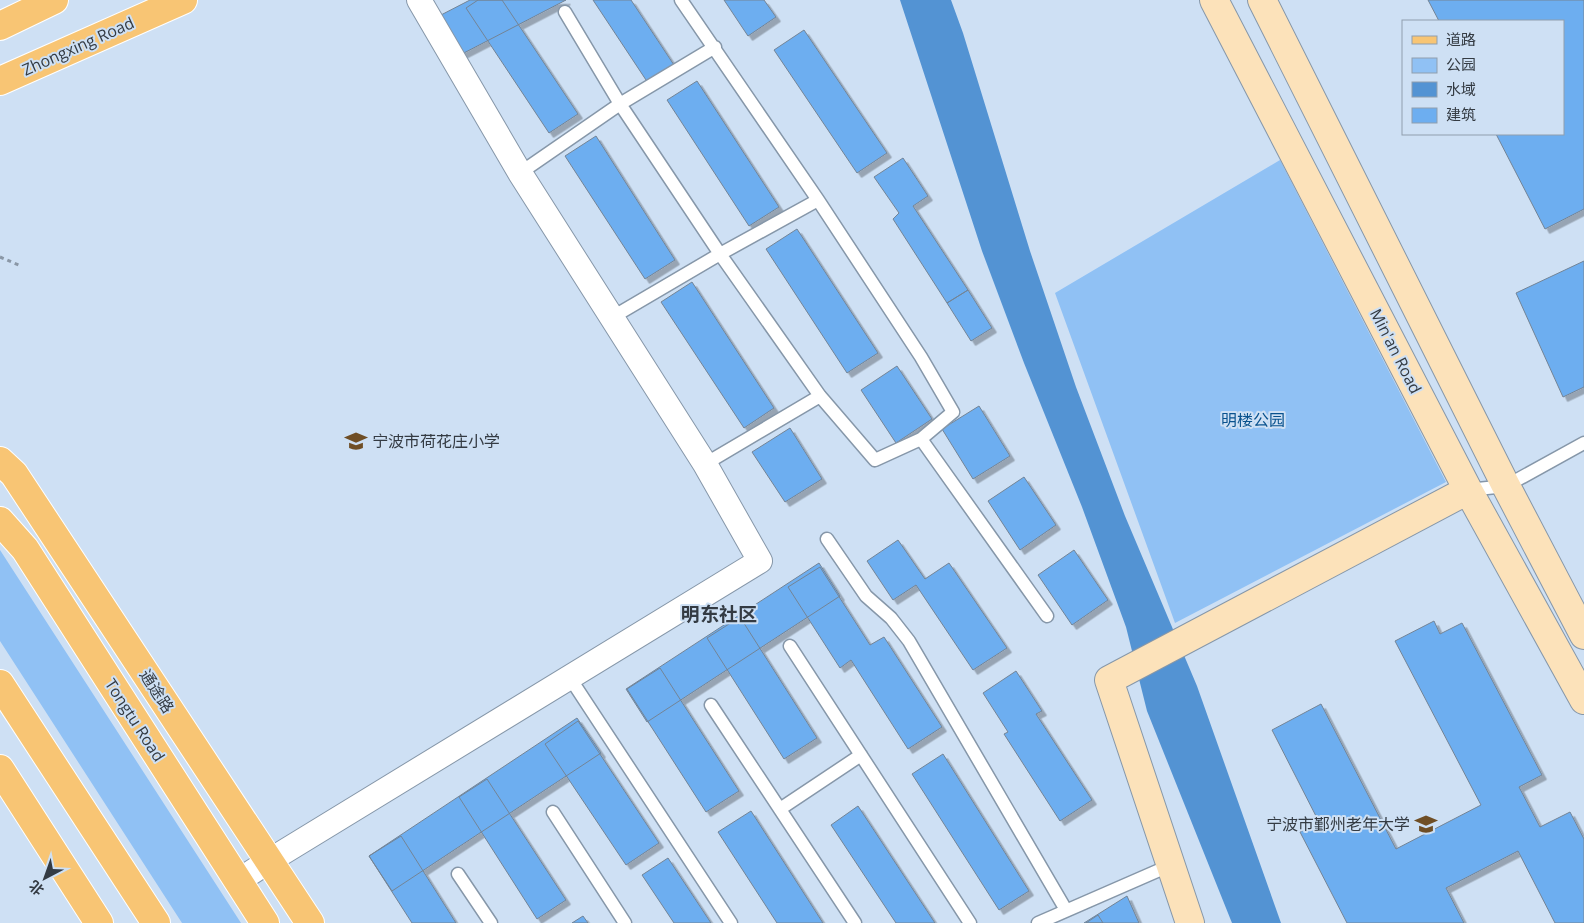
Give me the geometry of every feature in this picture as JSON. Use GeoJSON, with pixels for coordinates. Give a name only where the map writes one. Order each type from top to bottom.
{"type":"FeatureCollection","features":[{"type":"Feature","properties":{"kind":"main road"},"geometry":{"type":"LineString","coordinates":[[0,26],[54,0]]}},
{"type":"Feature","properties":{"kind":"main road","name":"Zhongxing Road"},"geometry":{"type":"LineString","coordinates":[[0,81],[183,0]]}},
{"type":"Feature","properties":{"kind":"main road","name":"Min'an Road"},"geometry":{"type":"LineString","coordinates":[[1214,0],[1468,490],[1584,700]]}},
{"type":"Feature","properties":{"kind":"main road"},"geometry":{"type":"LineString","coordinates":[[1262,0],[1506,486],[1584,635]]}},
{"type":"Feature","properties":{"kind":"main road","name":"通途路"},"geometry":{"type":"LineString","coordinates":[[0,461],[14,474],[310,923]]}},
{"type":"Feature","properties":{"kind":"main road"},"geometry":{"type":"LineString","coordinates":[[1190,923],[1109,680],[1468,490]]}},
{"type":"Feature","properties":{"kind":"main road","name":"Tongtu Road"},"geometry":{"type":"LineString","coordinates":[[0,521],[25,549],[265,923]]}},
{"type":"Feature","properties":{"kind":"main road"},"geometry":{"type":"LineString","coordinates":[[0,684],[156,923]]}},
{"type":"Feature","properties":{"kind":"main road"},"geometry":{"type":"LineString","coordinates":[[0,769],[99,923]]}},
{"type":"Feature","properties":{"kind":"street"},"geometry":{"type":"LineString","coordinates":[[238,881],[760,561],[705,464],[520,173],[419,0]]}},
{"type":"Feature","properties":{"kind":"lane"},"geometry":{"type":"LineString","coordinates":[[565,12],[620,104],[720,254],[820,396],[875,460],[921,439],[953,412],[921,357],[818,200],[682,0]]}},
{"type":"Feature","properties":{"kind":"lane"},"geometry":{"type":"LineString","coordinates":[[520,173],[620,104],[715,47]]}},
{"type":"Feature","properties":{"kind":"lane"},"geometry":{"type":"LineString","coordinates":[[612,318],[720,254],[818,200]]}},
{"type":"Feature","properties":{"kind":"lane"},"geometry":{"type":"LineString","coordinates":[[705,464],[820,396]]}},
{"type":"Feature","properties":{"kind":"lane"},"geometry":{"type":"LineString","coordinates":[[921,439],[1047,616]]}},
{"type":"Feature","properties":{"kind":"lane"},"geometry":{"type":"LineString","coordinates":[[1468,490],[1506,486],[1584,443]]}},
{"type":"Feature","properties":{"kind":"lane"},"geometry":{"type":"LineString","coordinates":[[827,539],[866,596],[891,618],[909,641],[1066,910]]}},
{"type":"Feature","properties":{"kind":"lane"},"geometry":{"type":"LineString","coordinates":[[790,646],[970,923]]}},
{"type":"Feature","properties":{"kind":"lane"},"geometry":{"type":"LineString","coordinates":[[570,678],[731,923]]}},
{"type":"Feature","properties":{"kind":"lane"},"geometry":{"type":"LineString","coordinates":[[711,705],[855,923]]}},
{"type":"Feature","properties":{"kind":"lane"},"geometry":{"type":"LineString","coordinates":[[780,809],[860,755]]}},
{"type":"Feature","properties":{"kind":"lane"},"geometry":{"type":"LineString","coordinates":[[553,812],[625,923]]}},
{"type":"Feature","properties":{"kind":"lane"},"geometry":{"type":"LineString","coordinates":[[1038,923],[1170,864]]}},
{"type":"Feature","properties":{"kind":"lane"},"geometry":{"type":"LineString","coordinates":[[458,874],[491,923]]}},
{"type":"Feature","properties":{"kind":"path"},"geometry":{"type":"LineString","coordinates":[[0,257],[21,266]]}},
{"type":"Feature","properties":{"kind":"green space","name":"明楼公园"},"geometry":{"type":"Polygon","coordinates":[[[1280,160],[1446,482],[1175,623],[1055,293],[1280,160]]]}},
{"type":"Feature","properties":{"kind":"green space"},"geometry":{"type":"Polygon","coordinates":[[[0,550],[241,923],[182,923],[0,641],[0,550]]]}},
{"type":"Feature","properties":{"kind":"water"},"geometry":{"type":"Polygon","coordinates":[[[900,0],[951,0],[963,33],[1030,251],[1076,387],[1125,516],[1197,686],[1281,923],[1232,923],[1147,711],[1126,627],[1082,507],[1024,363],[982,251],[900,0]]]}},
{"type":"Feature","properties":{"kind":"building"},"geometry":{"type":"Polygon","coordinates":[[[470,0],[566,0],[460,55],[439,16],[470,0]]]}},
{"type":"Feature","properties":{"kind":"building"},"geometry":{"type":"Polygon","coordinates":[[[478,0],[502,0],[578,114],[549,133],[466,8],[478,0]]]}},
{"type":"Feature","properties":{"kind":"building"},"geometry":{"type":"Polygon","coordinates":[[[593,0],[631,0],[674,65],[648,83],[593,0]]]}},
{"type":"Feature","properties":{"kind":"building"},"geometry":{"type":"Polygon","coordinates":[[[724,0],[764,0],[776,17],[748,36],[724,0]]]}},
{"type":"Feature","properties":{"kind":"building"},"geometry":{"type":"Polygon","coordinates":[[[1428,0],[1584,0],[1584,209],[1545,229],[1497,135],[1564,135],[1564,20],[1438,20],[1428,0]]]}},
{"type":"Feature","properties":{"kind":"building"},"geometry":{"type":"Polygon","coordinates":[[[804,30],[887,153],[857,173],[774,50],[804,30]]]}},
{"type":"Feature","properties":{"kind":"building"},"geometry":{"type":"Polygon","coordinates":[[[697,81],[779,207],[749,226],[667,100],[697,81]]]}},
{"type":"Feature","properties":{"kind":"building"},"geometry":{"type":"Polygon","coordinates":[[[596,136],[675,260],[645,279],[565,156],[596,136]]]}},
{"type":"Feature","properties":{"kind":"building"},"geometry":{"type":"Polygon","coordinates":[[[903,158],[928,196],[913,206],[968,290],[947,303],[893,219],[899,213],[874,177],[903,158]]]}},
{"type":"Feature","properties":{"kind":"building"},"geometry":{"type":"Polygon","coordinates":[[[797,229],[878,353],[847,373],[766,249],[797,229]]]}},
{"type":"Feature","properties":{"kind":"building"},"geometry":{"type":"Polygon","coordinates":[[[1584,261],[1584,387],[1563,397],[1516,293],[1584,261]]]}},
{"type":"Feature","properties":{"kind":"building"},"geometry":{"type":"Polygon","coordinates":[[[692,282],[774,408],[744,428],[661,302],[692,282]]]}},
{"type":"Feature","properties":{"kind":"building"},"geometry":{"type":"Polygon","coordinates":[[[968,290],[992,328],[971,341],[947,303],[968,290]]]}},
{"type":"Feature","properties":{"kind":"building"},"geometry":{"type":"Polygon","coordinates":[[[897,366],[932,419],[896,443],[861,390],[897,366]]]}},
{"type":"Feature","properties":{"kind":"building"},"geometry":{"type":"Polygon","coordinates":[[[979,406],[1010,456],[973,479],[942,429],[979,406]]]}},
{"type":"Feature","properties":{"kind":"building"},"geometry":{"type":"Polygon","coordinates":[[[790,428],[822,479],[785,502],[752,452],[790,428]]]}},
{"type":"Feature","properties":{"kind":"building"},"geometry":{"type":"Polygon","coordinates":[[[1024,477],[1056,525],[1020,550],[988,501],[1024,477]]]}},
{"type":"Feature","properties":{"kind":"building"},"geometry":{"type":"Polygon","coordinates":[[[898,540],[925,579],[949,563],[1007,648],[973,670],[916,585],[893,600],[867,561],[898,540]]]}},
{"type":"Feature","properties":{"kind":"building"},"geometry":{"type":"Polygon","coordinates":[[[1074,550],[1108,600],[1072,625],[1038,575],[1074,550]]]}},
{"type":"Feature","properties":{"kind":"building"},"geometry":{"type":"Polygon","coordinates":[[[819,563],[840,596],[647,722],[626,689],[819,563]]]}},
{"type":"Feature","properties":{"kind":"building"},"geometry":{"type":"Polygon","coordinates":[[[820,567],[870,645],[884,637],[942,727],[908,749],[851,660],[840,668],[788,587],[820,567]]]}},
{"type":"Feature","properties":{"kind":"building"},"geometry":{"type":"Polygon","coordinates":[[[740,617],[817,738],[784,759],[707,638],[740,617]]]}},
{"type":"Feature","properties":{"kind":"building"},"geometry":{"type":"Polygon","coordinates":[[[1434,621],[1440,634],[1462,623],[1542,775],[1519,787],[1540,827],[1570,812],[1584,839],[1584,923],[1555,923],[1518,851],[1446,888],[1464,923],[1347,923],[1300,832],[1319,822],[1272,730],[1321,704],[1396,849],[1481,805],[1395,641],[1434,621]]]}},
{"type":"Feature","properties":{"kind":"building"},"geometry":{"type":"Polygon","coordinates":[[[660,668],[739,791],[706,812],[627,689],[660,668]]]}},
{"type":"Feature","properties":{"kind":"building"},"geometry":{"type":"Polygon","coordinates":[[[1016,671],[1042,711],[1036,714],[1092,800],[1060,821],[1004,734],[1008,732],[983,693],[1016,671]]]}},
{"type":"Feature","properties":{"kind":"building"},"geometry":{"type":"Polygon","coordinates":[[[577,718],[601,753],[392,891],[369,856],[577,718]]]}},
{"type":"Feature","properties":{"kind":"building"},"geometry":{"type":"Polygon","coordinates":[[[578,721],[659,843],[626,865],[545,744],[578,721]]]}},
{"type":"Feature","properties":{"kind":"building"},"geometry":{"type":"Polygon","coordinates":[[[943,754],[1029,891],[999,910],[912,774],[943,754]]]}},
{"type":"Feature","properties":{"kind":"building"},"geometry":{"type":"Polygon","coordinates":[[[487,779],[566,900],[537,919],[459,797],[487,779]]]}},
{"type":"Feature","properties":{"kind":"building"},"geometry":{"type":"Polygon","coordinates":[[[858,806],[935,923],[896,923],[831,825],[858,806]]]}},
{"type":"Feature","properties":{"kind":"building"},"geometry":{"type":"Polygon","coordinates":[[[751,811],[823,923],[777,923],[718,832],[751,811]]]}},
{"type":"Feature","properties":{"kind":"building"},"geometry":{"type":"Polygon","coordinates":[[[401,836],[456,923],[412,923],[369,856],[401,836]]]}},
{"type":"Feature","properties":{"kind":"building"},"geometry":{"type":"Polygon","coordinates":[[[668,858],[711,923],[674,923],[642,875],[668,858]]]}},
{"type":"Feature","properties":{"kind":"building"},"geometry":{"type":"Polygon","coordinates":[[[1127,896],[1139,923],[1084,923],[1127,896]]]}},
{"type":"Feature","properties":{"kind":"building"},"geometry":{"type":"Polygon","coordinates":[[[1098,915],[1103,923],[1086,923],[1098,915]]]}},
{"type":"Feature","properties":{"kind":"building"},"geometry":{"type":"Polygon","coordinates":[[[583,916],[588,923],[572,923],[583,916]]]}},
{"type":"Feature","properties":{"kind":"place","name":"宁波市荷花庄小学"},"geometry":{"type":"Point","coordinates":[356,441]}},
{"type":"Feature","properties":{"kind":"place","name":"宁波市鄞州老年大学"},"geometry":{"type":"Point","coordinates":[1426,824]}},
{"type":"Feature","properties":{"kind":"district","name":"明东社区"},"geometry":{"type":"Point","coordinates":[719,614]}}]}
